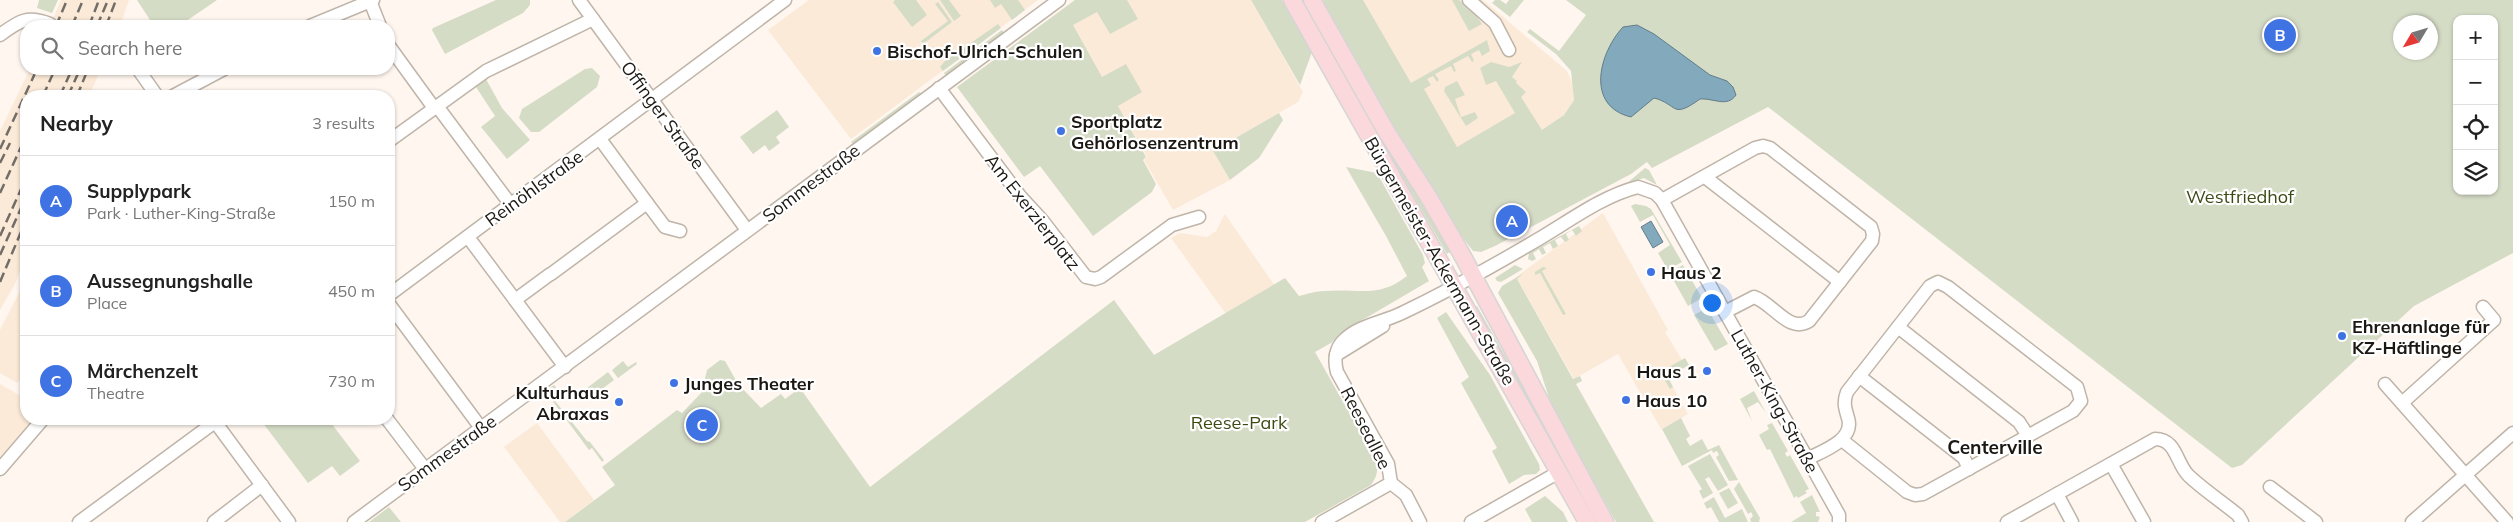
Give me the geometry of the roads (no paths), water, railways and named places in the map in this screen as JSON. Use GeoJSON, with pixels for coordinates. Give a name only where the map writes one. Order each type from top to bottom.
{"type":"FeatureCollection","features":[{"type":"Feature","properties":{"kind":"main road","name":"Bürgermeister-Ackermann-Straße"},"geometry":{"type":"LineString","coordinates":[[1292,0],[1456,286],[1587,522]]}},
{"type":"Feature","properties":{"kind":"main road","name":"Bürgermeister-Ackermann-Straße"},"geometry":{"type":"LineString","coordinates":[[1312,0],[1386,131],[1428,196],[1474,276],[1605,522]]}},
{"type":"Feature","properties":{"kind":"street"},"geometry":{"type":"LineString","coordinates":[[324,20],[371,0],[378,20]]}},
{"type":"Feature","properties":{"kind":"street","name":"Offinger Straße"},"geometry":{"type":"LineString","coordinates":[[579,0],[747,230]]}},
{"type":"Feature","properties":{"kind":"street","name":"Reinöhlstraße"},"geometry":{"type":"LineString","coordinates":[[395,291],[785,0]]}},
{"type":"Feature","properties":{"kind":"street","name":"Sommestraße"},"geometry":{"type":"LineString","coordinates":[[354,522],[1059,0]]}},
{"type":"Feature","properties":{"kind":"street"},"geometry":{"type":"LineString","coordinates":[[1469,0],[1495,23],[1509,50]]}},
{"type":"Feature","properties":{"kind":"street"},"geometry":{"type":"LineString","coordinates":[[395,137],[486,71],[593,19]]}},
{"type":"Feature","properties":{"kind":"street"},"geometry":{"type":"LineString","coordinates":[[0,35],[20,22]]}},
{"type":"Feature","properties":{"kind":"street"},"geometry":{"type":"LineString","coordinates":[[395,54],[511,205]]}},
{"type":"Feature","properties":{"kind":"street"},"geometry":{"type":"LineString","coordinates":[[142,75],[153,90]]}},
{"type":"Feature","properties":{"kind":"street"},"geometry":{"type":"LineString","coordinates":[[184,90],[213,75]]}},
{"type":"Feature","properties":{"kind":"street","name":"Am Exerzierplatz"},"geometry":{"type":"LineString","coordinates":[[939,88],[1020,196],[1042,220],[1086,276],[1095,279],[1101,277],[1172,225],[1199,216]]}},
{"type":"Feature","properties":{"kind":"street","name":"Reinöhlstraße"},"geometry":{"type":"LineString","coordinates":[[600,139],[665,228],[680,231]]}},
{"type":"Feature","properties":{"kind":"street"},"geometry":{"type":"LineString","coordinates":[[1456,286],[1583,213],[1630,189],[1647,188],[1662,200],[1755,148],[1763,146],[1770,148],[1871,227],[1872,241],[1809,321],[1802,325],[1795,326],[1762,299],[1754,297],[1725,312]]}},
{"type":"Feature","properties":{"kind":"street"},"geometry":{"type":"LineString","coordinates":[[1705,177],[1840,282]]}},
{"type":"Feature","properties":{"kind":"street","name":"Luther-King-Straße"},"geometry":{"type":"LineString","coordinates":[[1662,200],[1839,515],[1839,522]]}},
{"type":"Feature","properties":{"kind":"street"},"geometry":{"type":"LineString","coordinates":[[565,367],[515,300],[647,203]]}},
{"type":"Feature","properties":{"kind":"street","name":"Reinöhlstraße"},"geometry":{"type":"LineString","coordinates":[[468,237],[515,300]]}},
{"type":"Feature","properties":{"kind":"street"},"geometry":{"type":"LineString","coordinates":[[1808,459],[1842,440],[1848,432],[1850,426],[1844,401],[1847,392],[1930,286],[1938,282],[1948,287],[2077,387],[2081,400],[2073,410],[1923,494],[1915,495],[1842,440]]}},
{"type":"Feature","properties":{"kind":"street","name":"Reeseallee"},"geometry":{"type":"LineString","coordinates":[[1322,522],[1391,483],[1388,464],[1337,372],[1336,355],[1392,318],[1456,286]]}},
{"type":"Feature","properties":{"kind":"street"},"geometry":{"type":"LineString","coordinates":[[2402,403],[2494,320],[2483,307]]}},
{"type":"Feature","properties":{"kind":"street"},"geometry":{"type":"LineString","coordinates":[[395,312],[481,428]]}},
{"type":"Feature","properties":{"kind":"street"},"geometry":{"type":"LineString","coordinates":[[1898,327],[2019,422],[2028,436]]}},
{"type":"Feature","properties":{"kind":"street"},"geometry":{"type":"LineString","coordinates":[[1859,376],[1964,458],[1969,469]]}},
{"type":"Feature","properties":{"kind":"street"},"geometry":{"type":"LineString","coordinates":[[2385,384],[2507,522]]}},
{"type":"Feature","properties":{"kind":"street"},"geometry":{"type":"LineString","coordinates":[[0,469],[39,425]]}},
{"type":"Feature","properties":{"kind":"street"},"geometry":{"type":"LineString","coordinates":[[79,522],[209,425]]}},
{"type":"Feature","properties":{"kind":"street"},"geometry":{"type":"LineString","coordinates":[[220,425],[289,522]]}},
{"type":"Feature","properties":{"kind":"street"},"geometry":{"type":"LineString","coordinates":[[392,425],[425,469]]}},
{"type":"Feature","properties":{"kind":"street"},"geometry":{"type":"LineString","coordinates":[[2412,522],[2513,433]]}},
{"type":"Feature","properties":{"kind":"street"},"geometry":{"type":"LineString","coordinates":[[2007,522],[2155,438],[2164,439],[2170,443],[2187,475],[2238,515],[2242,522]]}},
{"type":"Feature","properties":{"kind":"street"},"geometry":{"type":"LineString","coordinates":[[2111,464],[2144,522]]}},
{"type":"Feature","properties":{"kind":"street"},"geometry":{"type":"LineString","coordinates":[[1471,522],[1560,472]]}},
{"type":"Feature","properties":{"kind":"street"},"geometry":{"type":"LineString","coordinates":[[1391,483],[1406,495],[1420,522]]}},
{"type":"Feature","properties":{"kind":"street"},"geometry":{"type":"LineString","coordinates":[[214,522],[262,485]]}},
{"type":"Feature","properties":{"kind":"street"},"geometry":{"type":"LineString","coordinates":[[2270,487],[2316,522]]}},
{"type":"Feature","properties":{"kind":"street"},"geometry":{"type":"LineString","coordinates":[[2057,494],[2072,522]]}},
{"type":"Feature","properties":{"kind":"water"},"geometry":{"type":"Polygon","coordinates":[[[1637,25],[1654,34],[1710,75],[1727,81],[1733,87],[1736,95],[1729,101],[1724,102],[1700,99],[1684,109],[1675,109],[1654,98],[1631,117],[1616,111],[1607,102],[1602,91],[1603,64],[1608,50],[1623,27],[1637,25]]]}},
{"type":"Feature","properties":{"kind":"water"},"geometry":{"type":"Polygon","coordinates":[[[1651,221],[1663,242],[1653,248],[1641,227],[1651,221]]]}},
{"type":"Feature","properties":{"kind":"railway"},"geometry":{"type":"LineString","coordinates":[[59,20],[67,0]]}},
{"type":"Feature","properties":{"kind":"railway"},"geometry":{"type":"LineString","coordinates":[[75,20],[83,0]]}},
{"type":"Feature","properties":{"kind":"railway"},"geometry":{"type":"LineString","coordinates":[[91,20],[99,0]]}},
{"type":"Feature","properties":{"kind":"railway"},"geometry":{"type":"LineString","coordinates":[[100,20],[108,0]]}},
{"type":"Feature","properties":{"kind":"railway"},"geometry":{"type":"LineString","coordinates":[[108,20],[116,0]]}},
{"type":"Feature","properties":{"kind":"railway"},"geometry":{"type":"LineString","coordinates":[[27,90],[34,75]]}},
{"type":"Feature","properties":{"kind":"railway"},"geometry":{"type":"LineString","coordinates":[[46,90],[52,75]]}},
{"type":"Feature","properties":{"kind":"railway"},"geometry":{"type":"LineString","coordinates":[[63,90],[69,75]]}},
{"type":"Feature","properties":{"kind":"railway"},"geometry":{"type":"LineString","coordinates":[[71,90],[77,75]]}},
{"type":"Feature","properties":{"kind":"railway"},"geometry":{"type":"LineString","coordinates":[[79,90],[86,75]]}},
{"type":"Feature","properties":{"kind":"railway"},"geometry":{"type":"LineString","coordinates":[[0,149],[20,106]]}},
{"type":"Feature","properties":{"kind":"railway"},"geometry":{"type":"LineString","coordinates":[[0,163],[10,143]]}},
{"type":"Feature","properties":{"kind":"railway"},"geometry":{"type":"LineString","coordinates":[[0,193],[20,149]]}},
{"type":"Feature","properties":{"kind":"railway"},"geometry":{"type":"LineString","coordinates":[[0,236],[20,191]]}},
{"type":"Feature","properties":{"kind":"railway"},"geometry":{"type":"LineString","coordinates":[[0,255],[20,210]]}},
{"type":"Feature","properties":{"kind":"railway"},"geometry":{"type":"LineString","coordinates":[[0,282],[20,234]]}},
{"type":"Feature","properties":{"kind":"place","name":"Aussegnungshalle"},"geometry":{"type":"Point","coordinates":[2280,35]}},
{"type":"Feature","properties":{"kind":"place","name":"Bischof-Ulrich-Schulen"},"geometry":{"type":"Point","coordinates":[877,51]}},
{"type":"Feature","properties":{"kind":"place","name":"Sportplatz Gehörlosenzentrum"},"geometry":{"type":"Point","coordinates":[1061,131]}},
{"type":"Feature","properties":{"kind":"place","name":"Supplypark"},"geometry":{"type":"Point","coordinates":[1512,221]}},
{"type":"Feature","properties":{"kind":"place","name":"Haus 2"},"geometry":{"type":"Point","coordinates":[1651,272]}},
{"type":"Feature","properties":{"kind":"place","name":"Ehrenanlage für KZ-Häftlinge"},"geometry":{"type":"Point","coordinates":[2342,336]}},
{"type":"Feature","properties":{"kind":"place","name":"Haus 1"},"geometry":{"type":"Point","coordinates":[1707,371]}},
{"type":"Feature","properties":{"kind":"place","name":"Junges Theater"},"geometry":{"type":"Point","coordinates":[674,383]}},
{"type":"Feature","properties":{"kind":"place","name":"Haus 10"},"geometry":{"type":"Point","coordinates":[1626,400]}},
{"type":"Feature","properties":{"kind":"place","name":"Kulturhaus Abraxas"},"geometry":{"type":"Point","coordinates":[619,402]}},
{"type":"Feature","properties":{"kind":"place","name":"Märchenzelt"},"geometry":{"type":"Point","coordinates":[702,425]}},
{"type":"Feature","properties":{"kind":"district","name":"Centerville"},"geometry":{"type":"Point","coordinates":[1995,447]}},
{"type":"Feature","properties":{"kind":"park label","name":"Westfriedhof"},"geometry":{"type":"Point","coordinates":[2240,196]}},
{"type":"Feature","properties":{"kind":"park label","name":"Reese-Park"},"geometry":{"type":"Point","coordinates":[1239,422]}}]}
